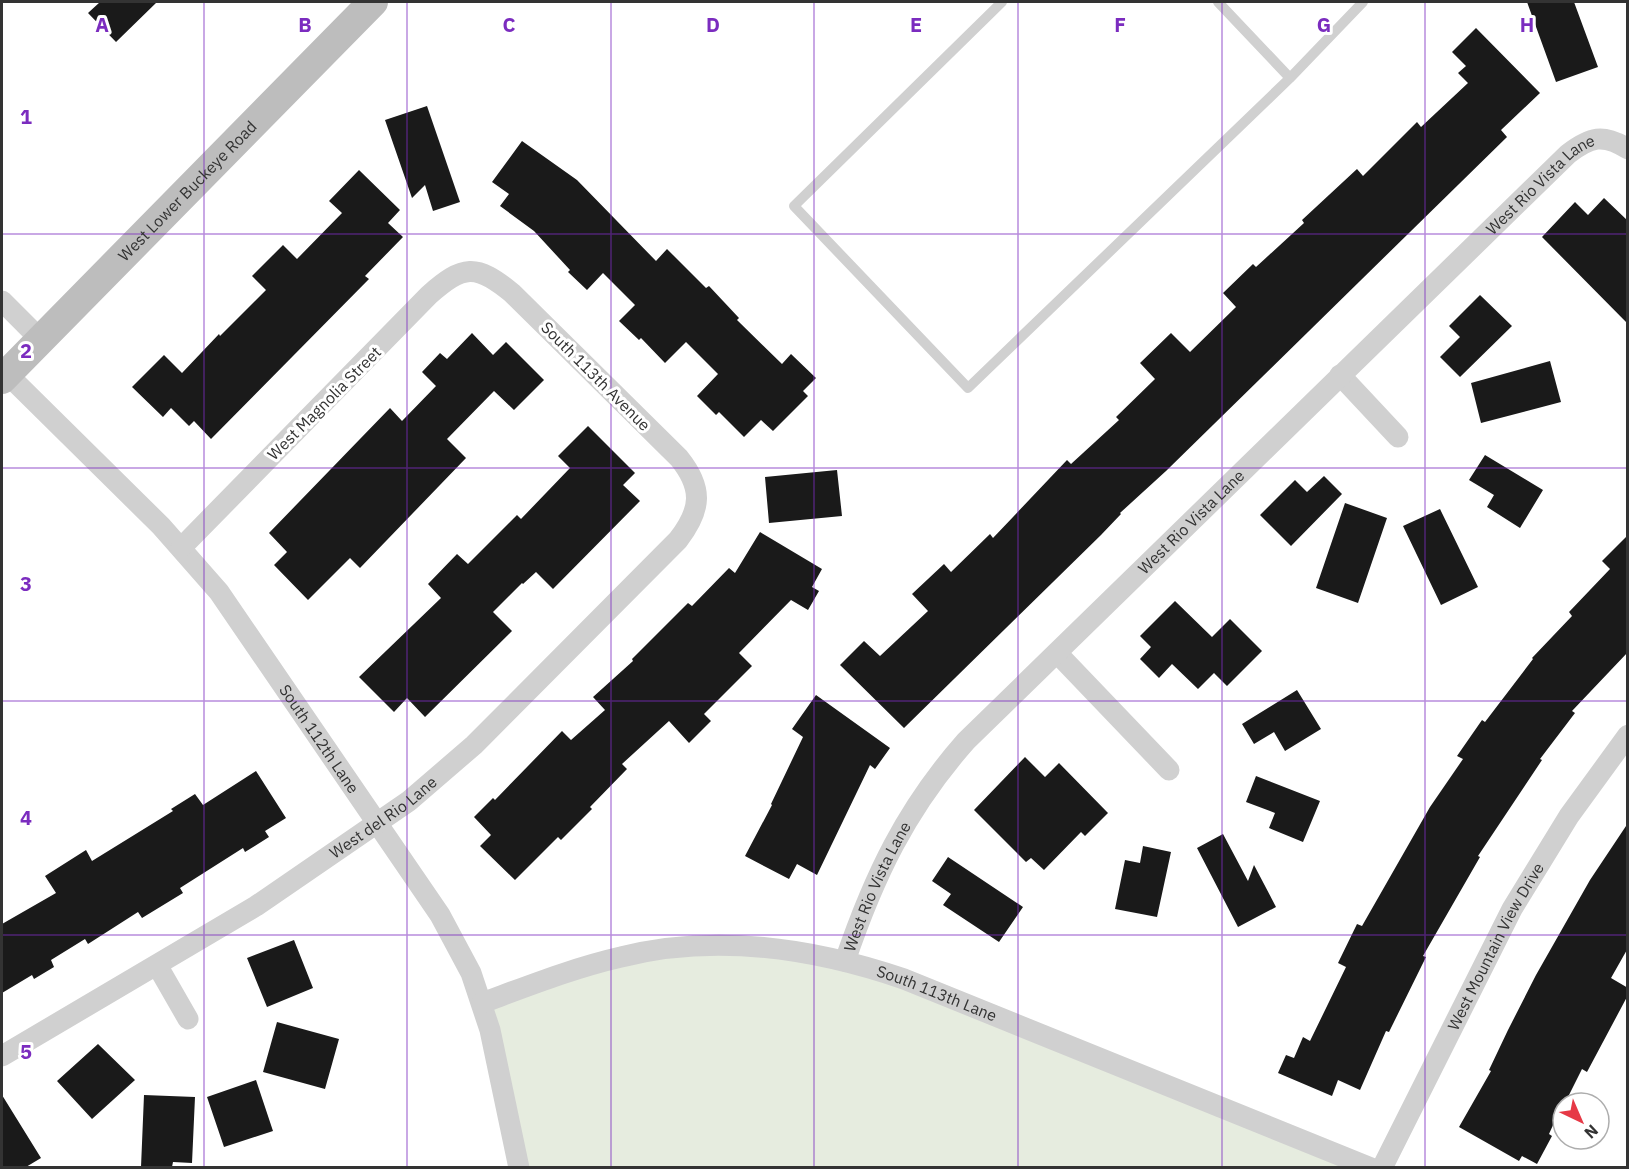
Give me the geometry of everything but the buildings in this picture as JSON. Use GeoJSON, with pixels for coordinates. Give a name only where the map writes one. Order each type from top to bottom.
{"type":"FeatureCollection","features":[{"type":"Feature","properties":{"kind":"main road","name":"West Lower Buckeye Road"},"geometry":{"type":"LineString","coordinates":[[4,376],[373,2]]}},
{"type":"Feature","properties":{"kind":"street","name":"West Rio Vista Lane"},"geometry":{"type":"LineString","coordinates":[[845,961],[879,872],[904,824],[928,787],[966,741],[1568,154],[1579,145],[1604,138],[1628,149]]}},
{"type":"Feature","properties":{"kind":"street","name":"South 113th Avenue"},"geometry":{"type":"LineString","coordinates":[[474,271],[486,274],[512,293],[678,458],[689,470],[695,485],[697,500]]}},
{"type":"Feature","properties":{"kind":"street","name":"West Magnolia Street"},"geometry":{"type":"LineString","coordinates":[[181,548],[429,296],[459,273],[474,271]]}},
{"type":"Feature","properties":{"kind":"street"},"geometry":{"type":"LineString","coordinates":[[2,301],[40,339]]}},
{"type":"Feature","properties":{"kind":"street"},"geometry":{"type":"LineString","coordinates":[[1340,375],[1398,437]]}},
{"type":"Feature","properties":{"kind":"street","name":"South 112th Lane"},"geometry":{"type":"LineString","coordinates":[[4,376],[181,548],[219,592],[440,915],[471,973],[482,1003],[498,1060],[519,1167]]}},
{"type":"Feature","properties":{"kind":"street","name":"West del Rio Lane"},"geometry":{"type":"LineString","coordinates":[[2,1056],[256,906],[408,801],[454,764],[678,540],[694,515],[697,500]]}},
{"type":"Feature","properties":{"kind":"street"},"geometry":{"type":"LineString","coordinates":[[1057,653],[1169,770]]}},
{"type":"Feature","properties":{"kind":"street","name":"West Mountain View Drive"},"geometry":{"type":"LineString","coordinates":[[1382,1167],[1512,909],[1569,816],[1628,735]]}},
{"type":"Feature","properties":{"kind":"street","name":"South 113th Lane"},"geometry":{"type":"LineString","coordinates":[[482,1003],[611,959],[678,947],[757,946],[789,949],[845,961],[913,983],[1371,1167]]}},
{"type":"Feature","properties":{"kind":"street"},"geometry":{"type":"LineString","coordinates":[[157,964],[188,1019]]}},
{"type":"Feature","properties":{"kind":"lane"},"geometry":{"type":"LineString","coordinates":[[1002,2],[794,206],[968,388],[1290,78],[1363,2]]}},
{"type":"Feature","properties":{"kind":"lane"},"geometry":{"type":"LineString","coordinates":[[1218,2],[1290,78]]}},
{"type":"Feature","properties":{"kind":"shaded area"},"geometry":{"type":"Polygon","coordinates":[[[817,954],[1371,1167],[519,1167],[482,1003],[622,956],[817,954]]]}}]}
